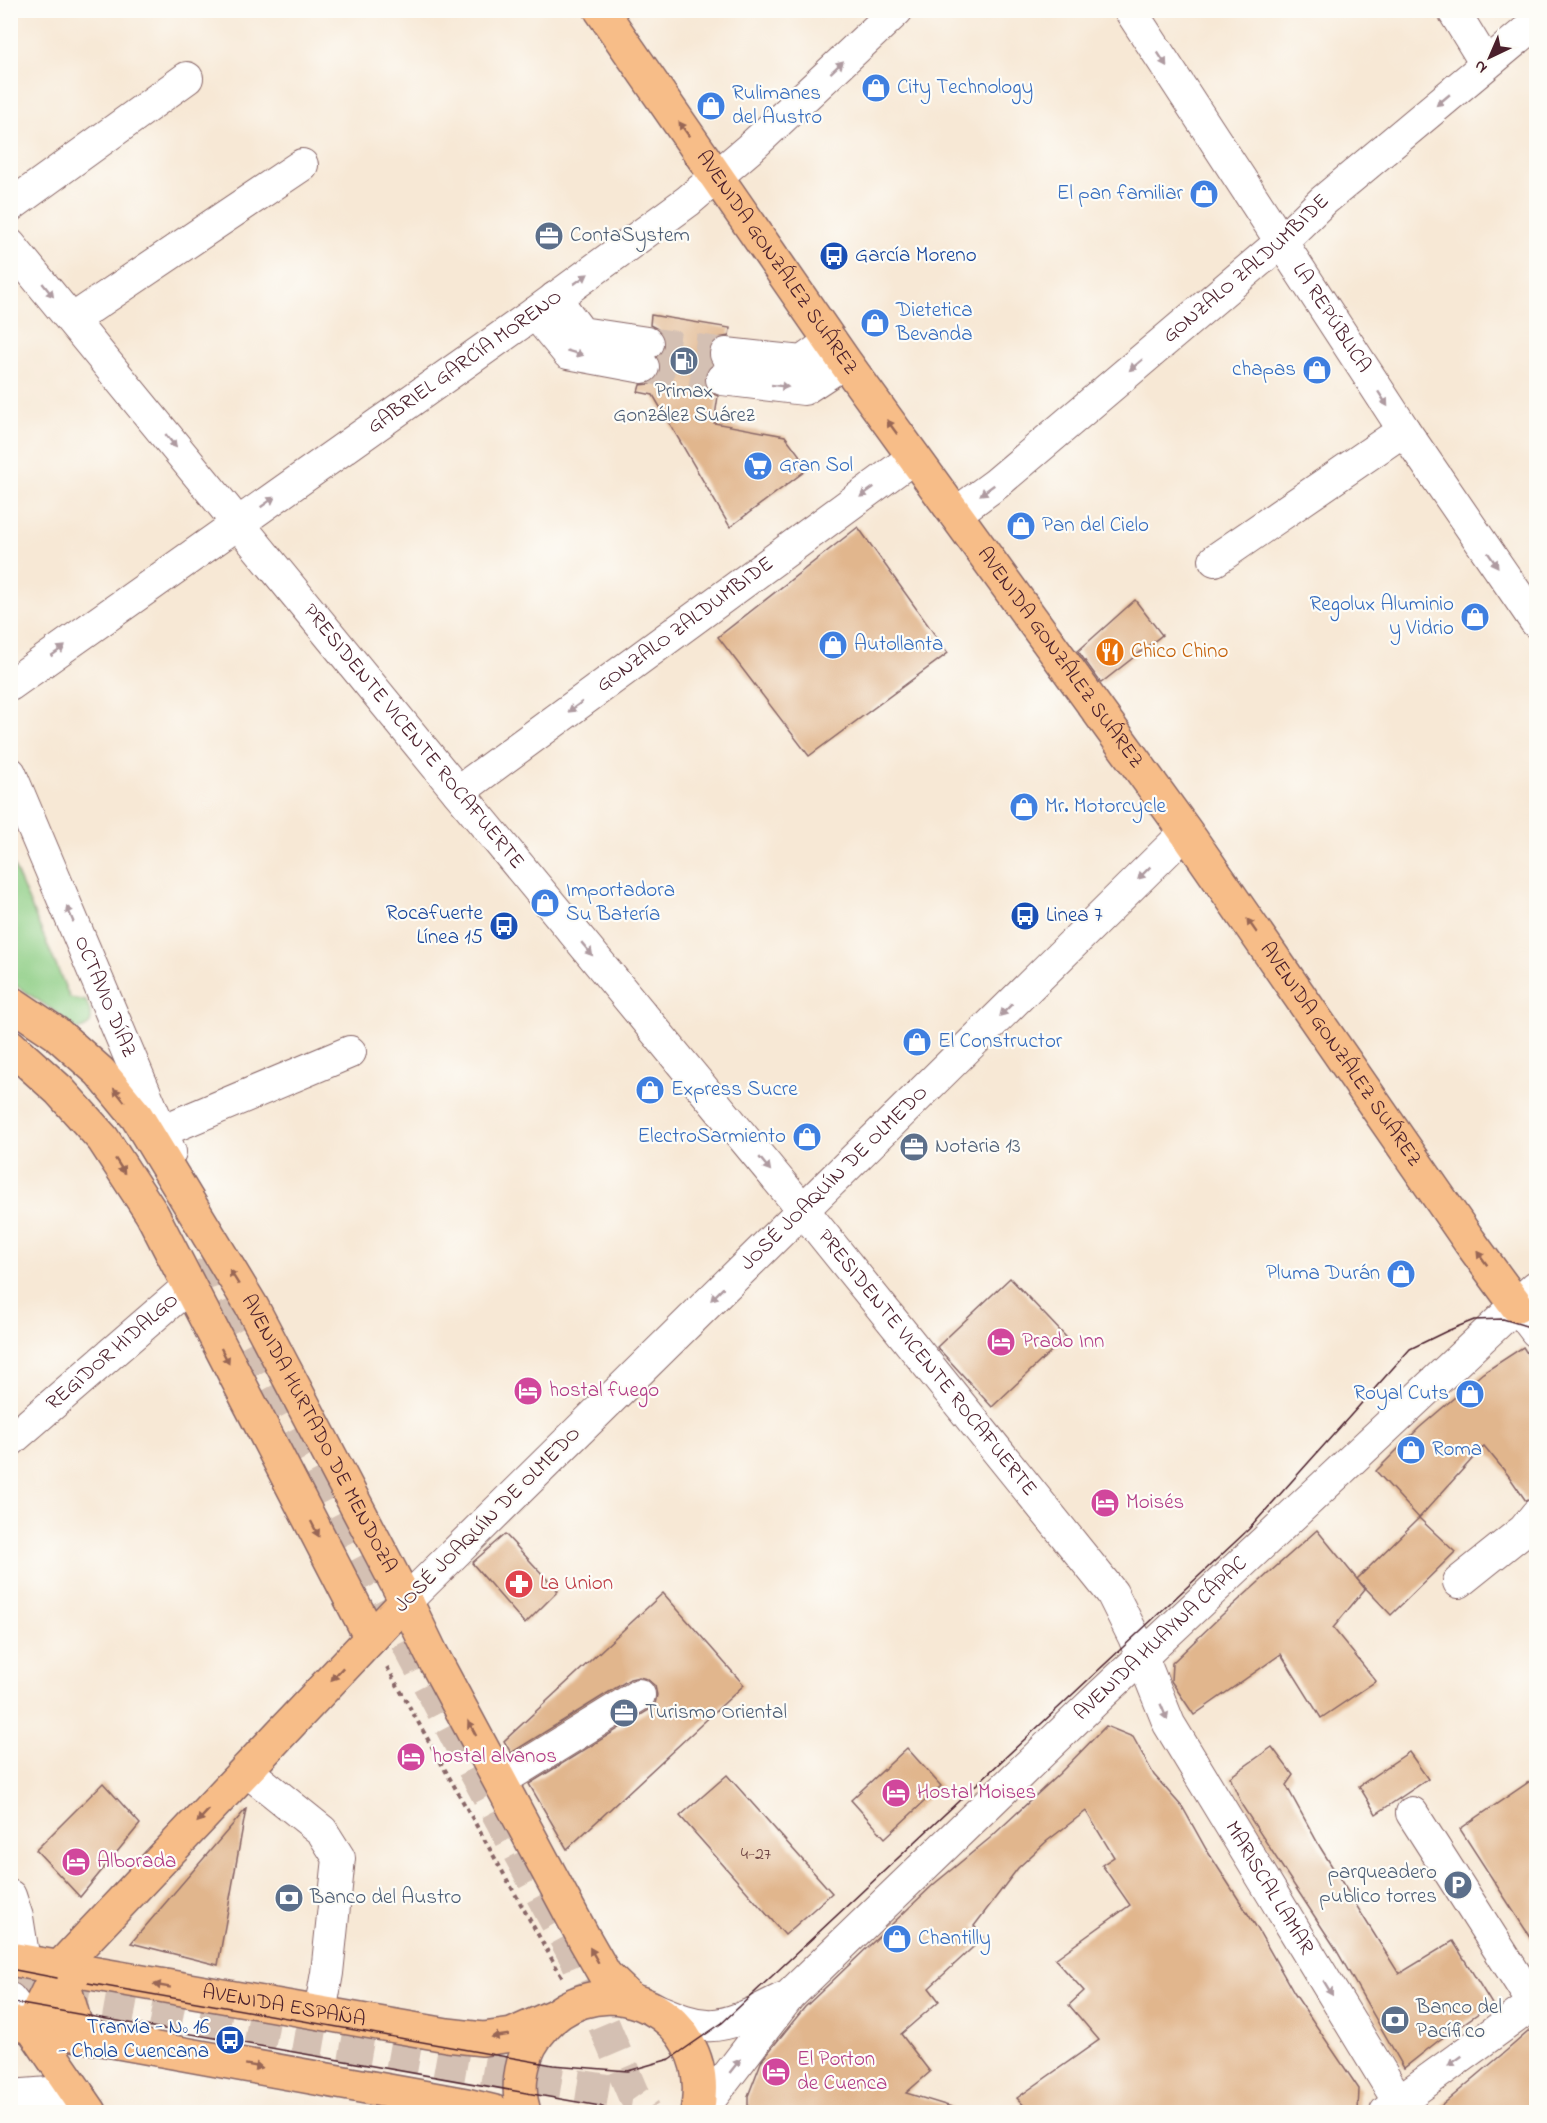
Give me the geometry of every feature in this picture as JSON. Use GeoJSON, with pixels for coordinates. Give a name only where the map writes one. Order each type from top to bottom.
{"type":"FeatureCollection","features":[{"type":"Feature","properties":{"kind":"main road","name":"AVENIDA GONZÁLEZ SUÁREZ"},"geometry":{"type":"LineString","coordinates":[[601,10],[838,351],[1186,832],[1470,1242],[1530,1308]]}},
{"type":"Feature","properties":{"kind":"main road","name":"AVENIDA HURTADO DE MENDOZA"},"geometry":{"type":"LineString","coordinates":[[10,1002],[56,1033],[100,1072],[137,1118],[252,1307],[431,1653],[605,1975],[642,2004],[670,2020],[684,2036],[694,2054],[700,2075],[701,2096],[698,2112]]}},
{"type":"Feature","properties":{"kind":"main road"},"geometry":{"type":"LineString","coordinates":[[10,1046],[58,1090],[103,1139],[152,1214],[371,1638]]}},
{"type":"Feature","properties":{"kind":"main road","name":"JOSÉ JOAQUÍN DE OLMEDO"},"geometry":{"type":"LineString","coordinates":[[21,2024],[59,1968],[406,1601]]}},
{"type":"Feature","properties":{"kind":"main road","name":"AVENIDA ESPAÑA"},"geometry":{"type":"LineString","coordinates":[[17,1960],[447,2035],[483,2038],[512,2035],[594,1998],[612,1997],[642,2004]]}},
{"type":"Feature","properties":{"kind":"main road"},"geometry":{"type":"LineString","coordinates":[[59,1968],[78,2034]]}},
{"type":"Feature","properties":{"kind":"main road"},"geometry":{"type":"LineString","coordinates":[[524,2112],[521,2104],[520,2079],[525,2055],[537,2034],[566,2010]]}},
{"type":"Feature","properties":{"kind":"main road"},"geometry":{"type":"LineString","coordinates":[[21,2024],[495,2112]]}},
{"type":"Feature","properties":{"kind":"main road"},"geometry":{"type":"LineString","coordinates":[[21,2024],[83,2102]]}},
{"type":"Feature","properties":{"kind":"street","name":"GABRIEL GARCÍA MORENO"},"geometry":{"type":"LineString","coordinates":[[10,685],[545,306],[688,201],[749,149],[897,10]]}},
{"type":"Feature","properties":{"kind":"street","name":"LA REPÚBLICA"},"geometry":{"type":"LineString","coordinates":[[1130,10],[1404,430],[1531,603]]}},
{"type":"Feature","properties":{"kind":"street"},"geometry":{"type":"LineString","coordinates":[[1453,10],[1486,64]]}},
{"type":"Feature","properties":{"kind":"street","name":"GONZALO ZALDUMBIDE"},"geometry":{"type":"LineString","coordinates":[[955,514],[996,484],[1281,242],[1323,201],[1536,23]]}},
{"type":"Feature","properties":{"kind":"street"},"geometry":{"type":"LineString","coordinates":[[10,206],[187,78]]}},
{"type":"Feature","properties":{"kind":"street"},"geometry":{"type":"LineString","coordinates":[[72,320],[302,165]]}},
{"type":"Feature","properties":{"kind":"street","name":"PRESIDENTE VICENTE ROCAFUERTE"},"geometry":{"type":"LineString","coordinates":[[10,244],[803,1210],[1112,1593],[1134,1637],[1141,1658]]}},
{"type":"Feature","properties":{"kind":"street"},"geometry":{"type":"LineString","coordinates":[[545,306],[568,353],[640,354]]}},
{"type":"Feature","properties":{"kind":"street"},"geometry":{"type":"LineString","coordinates":[[731,367],[804,389],[838,351]]}},
{"type":"Feature","properties":{"kind":"street"},"geometry":{"type":"LineString","coordinates":[[1215,560],[1404,430]]}},
{"type":"Feature","properties":{"kind":"street","name":"GONZALO ZALDUMBIDE"},"geometry":{"type":"LineString","coordinates":[[458,792],[914,457]]}},
{"type":"Feature","properties":{"kind":"street","name":"OCTAVIO DÍAZ"},"geometry":{"type":"LineString","coordinates":[[10,773],[199,1219]]}},
{"type":"Feature","properties":{"kind":"street","name":"JOSÉ JOAQUÍN DE OLMEDO"},"geometry":{"type":"LineString","coordinates":[[406,1601],[1186,832]]}},
{"type":"Feature","properties":{"kind":"street"},"geometry":{"type":"LineString","coordinates":[[162,1131],[351,1052]]}},
{"type":"Feature","properties":{"kind":"street","name":"REGIDOR HIDALGO"},"geometry":{"type":"LineString","coordinates":[[10,1441],[189,1286]]}},
{"type":"Feature","properties":{"kind":"street","name":"AVENIDA HUAYNA CÁPAC"},"geometry":{"type":"LineString","coordinates":[[789,1996],[1141,1658],[1530,1308]]}},
{"type":"Feature","properties":{"kind":"street"},"geometry":{"type":"LineString","coordinates":[[1459,1582],[1524,1530],[1536,1515]]}},
{"type":"Feature","properties":{"kind":"street","name":"MARISCAL LAMAR"},"geometry":{"type":"LineString","coordinates":[[1141,1658],[1179,1743],[1396,2109]]}},
{"type":"Feature","properties":{"kind":"street"},"geometry":{"type":"LineString","coordinates":[[500,1781],[639,1695]]}},
{"type":"Feature","properties":{"kind":"street"},"geometry":{"type":"LineString","coordinates":[[246,1770],[322,1831],[339,1858],[327,1973],[320,2013]]}},
{"type":"Feature","properties":{"kind":"street"},"geometry":{"type":"LineString","coordinates":[[1396,2109],[1535,2003],[1412,1813]]}},
{"type":"Feature","properties":{"kind":"street"},"geometry":{"type":"LineString","coordinates":[[10,1896],[17,1917],[17,1960]]}},
{"type":"Feature","properties":{"kind":"street"},"geometry":{"type":"LineString","coordinates":[[642,2004],[678,2019],[708,2026],[747,2017],[789,1996]]}},
{"type":"Feature","properties":{"kind":"street"},"geometry":{"type":"LineString","coordinates":[[698,2112],[789,1996]]}},
{"type":"Feature","properties":{"kind":"street"},"geometry":{"type":"LineString","coordinates":[[10,1999],[21,2024]]}},
{"type":"Feature","properties":{"kind":"street"},"geometry":{"type":"LineString","coordinates":[[10,2096],[83,2102]]}},
{"type":"Feature","properties":{"kind":"path"},"geometry":{"type":"LineString","coordinates":[[371,1638],[566,2010]]}},
{"type":"Feature","properties":{"kind":"green space"},"geometry":{"type":"Polygon","coordinates":[[[10,857],[70,998],[86,1001],[91,1019],[90,1023],[83,1028],[77,1030],[57,1013],[11,982],[10,857]]]}},
{"type":"Feature","properties":{"kind":"building"},"geometry":{"type":"Polygon","coordinates":[[[651,315],[730,328],[729,336],[718,338],[712,343],[708,352],[712,365],[704,376],[705,385],[711,393],[718,396],[714,423],[785,436],[809,468],[730,527],[653,395],[638,392],[640,385],[650,384],[661,370],[657,357],[665,346],[663,336],[658,329],[650,325],[651,315]]]}},
{"type":"Feature","properties":{"kind":"building","name":"Autollanta"},"geometry":{"type":"Polygon","coordinates":[[[858,527],[948,653],[809,756],[718,637],[858,527]]]}},
{"type":"Feature","properties":{"kind":"building"},"geometry":{"type":"Polygon","coordinates":[[[1135,600],[1162,635],[1101,683],[1078,651],[1135,600]]]}},
{"type":"Feature","properties":{"kind":"building","name":"Prado Inn"},"geometry":{"type":"Polygon","coordinates":[[[1010,1278],[1066,1337],[992,1407],[937,1347],[1010,1278]]]}},
{"type":"Feature","properties":{"kind":"building"},"geometry":{"type":"Polygon","coordinates":[[[1523,1347],[1536,1367],[1536,1497],[1526,1501],[1484,1446],[1419,1518],[1376,1471],[1419,1428],[1483,1373],[1523,1347]]]}},
{"type":"Feature","properties":{"kind":"building"},"geometry":{"type":"Polygon","coordinates":[[[1419,1518],[1455,1552],[1391,1615],[1357,1579],[1419,1518]]]}},
{"type":"Feature","properties":{"kind":"building"},"geometry":{"type":"Polygon","coordinates":[[[1317,1530],[1365,1589],[1333,1628],[1376,1681],[1321,1718],[1281,1654],[1194,1715],[1171,1681],[1172,1663],[1317,1530]]]}},
{"type":"Feature","properties":{"kind":"building"},"geometry":{"type":"Polygon","coordinates":[[[505,1534],[558,1591],[525,1624],[472,1563],[505,1534]]]}},
{"type":"Feature","properties":{"kind":"building","name":"Turismo Oriental"},"geometry":{"type":"Polygon","coordinates":[[[663,1593],[744,1685],[567,1849],[529,1784],[649,1710],[655,1704],[657,1695],[655,1686],[647,1679],[639,1677],[630,1679],[511,1753],[504,1741],[663,1593]]]}},
{"type":"Feature","properties":{"kind":"building"},"geometry":{"type":"Polygon","coordinates":[[[1106,1726],[1133,1737],[1154,1775],[1183,1808],[1294,1993],[1359,2089],[1358,2112],[1030,2112],[1017,2098],[1099,2040],[1069,2005],[1084,1991],[1055,1959],[1130,1905],[1102,1865],[1114,1857],[1086,1811],[1047,1841],[1018,1868],[974,1926],[984,1937],[929,1988],[939,2001],[901,2034],[930,2072],[906,2093],[952,2107],[951,2112],[748,2112],[748,2096],[762,2060],[805,2007],[934,1884],[990,1838],[1060,1773],[1106,1726]]]}},
{"type":"Feature","properties":{"kind":"building"},"geometry":{"type":"Polygon","coordinates":[[[1272,1747],[1293,1775],[1286,1785],[1320,1847],[1399,1974],[1453,1941],[1492,2004],[1438,2041],[1404,2068],[1334,1946],[1243,1807],[1230,1777],[1272,1747]]]}},
{"type":"Feature","properties":{"kind":"building","name":"Hostal Moises"},"geometry":{"type":"Polygon","coordinates":[[[907,1748],[941,1786],[885,1838],[851,1800],[907,1748]]]}},
{"type":"Feature","properties":{"kind":"building"},"geometry":{"type":"Polygon","coordinates":[[[1409,1752],[1428,1779],[1376,1814],[1359,1786],[1409,1752]]]}},
{"type":"Feature","properties":{"kind":"building"},"geometry":{"type":"Polygon","coordinates":[[[727,1775],[832,1893],[785,1935],[680,1816],[727,1775]]]}},
{"type":"Feature","properties":{"kind":"building"},"geometry":{"type":"Polygon","coordinates":[[[1536,1777],[1536,1946],[1460,1829],[1536,1777]]]}},
{"type":"Feature","properties":{"kind":"building"},"geometry":{"type":"Polygon","coordinates":[[[103,1783],[140,1824],[80,1897],[36,1850],[103,1783]]]}},
{"type":"Feature","properties":{"kind":"building"},"geometry":{"type":"Polygon","coordinates":[[[246,1809],[218,1965],[131,1943],[246,1809]]]}},
{"type":"Feature","properties":{"kind":"building"},"geometry":{"type":"Polygon","coordinates":[[[1536,2025],[1536,2112],[1434,2112],[1506,2051],[1536,2025]]]}},
{"type":"Feature","properties":{"kind":"tunnel"},"geometry":{"type":"LineString","coordinates":[[647,343],[726,354]]}},
{"type":"Feature","properties":{"kind":"tunnel"},"geometry":{"type":"LineString","coordinates":[[643,367],[722,379]]}},
{"type":"Feature","properties":{"kind":"tunnel"},"geometry":{"type":"LineString","coordinates":[[212,1255],[229,1304],[462,1748],[577,1961],[633,2094],[646,2112]]}},
{"type":"Feature","properties":{"kind":"tunnel"},"geometry":{"type":"LineString","coordinates":[[10,1986],[633,2094]]}},
{"type":"Feature","properties":{"kind":"tram line"},"geometry":{"type":"LineString","coordinates":[[88,1983],[553,2065],[628,2071],[670,2059],[722,2023],[1249,1529],[1410,1349],[1474,1320],[1503,1319],[1536,1329]]}},
{"type":"Feature","properties":{"kind":"tram line"},"geometry":{"type":"LineString","coordinates":[[10,1969],[57,1978]]}},
{"type":"Feature","properties":{"kind":"tram line"},"geometry":{"type":"LineString","coordinates":[[10,2002],[600,2106],[614,2112]]}},
{"type":"Feature","properties":{"kind":"place","name":"City Technology"},"geometry":{"type":"Point","coordinates":[876,88]}},
{"type":"Feature","properties":{"kind":"place","name":"Rulimanes del Austro"},"geometry":{"type":"Point","coordinates":[711,106]}},
{"type":"Feature","properties":{"kind":"place","name":"El pan familiar"},"geometry":{"type":"Point","coordinates":[1204,194]}},
{"type":"Feature","properties":{"kind":"place","name":"ContaSystem"},"geometry":{"type":"Point","coordinates":[549,236]}},
{"type":"Feature","properties":{"kind":"place","name":"García Moreno"},"geometry":{"type":"Point","coordinates":[834,256]}},
{"type":"Feature","properties":{"kind":"place","name":"Dietetica Bevanda"},"geometry":{"type":"Point","coordinates":[875,323]}},
{"type":"Feature","properties":{"kind":"place","name":"Primax González Suárez"},"geometry":{"type":"Point","coordinates":[684,361]}},
{"type":"Feature","properties":{"kind":"place","name":"chapas"},"geometry":{"type":"Point","coordinates":[1317,370]}},
{"type":"Feature","properties":{"kind":"place","name":"Gran Sol"},"geometry":{"type":"Point","coordinates":[758,466]}},
{"type":"Feature","properties":{"kind":"place","name":"Pan del Cielo"},"geometry":{"type":"Point","coordinates":[1021,526]}},
{"type":"Feature","properties":{"kind":"place","name":"Regolux Aluminio y Vidrio"},"geometry":{"type":"Point","coordinates":[1475,617]}},
{"type":"Feature","properties":{"kind":"place","name":"Autollanta"},"geometry":{"type":"Point","coordinates":[833,645]}},
{"type":"Feature","properties":{"kind":"place","name":"Chico Chino"},"geometry":{"type":"Point","coordinates":[1110,652]}},
{"type":"Feature","properties":{"kind":"place","name":"Mr. Motorcycle"},"geometry":{"type":"Point","coordinates":[1024,807]}},
{"type":"Feature","properties":{"kind":"place","name":"Importadora Su Batería"},"geometry":{"type":"Point","coordinates":[545,903]}},
{"type":"Feature","properties":{"kind":"place","name":"Linea 7"},"geometry":{"type":"Point","coordinates":[1025,916]}},
{"type":"Feature","properties":{"kind":"place","name":"Rocafuerte Línea 15"},"geometry":{"type":"Point","coordinates":[504,926]}},
{"type":"Feature","properties":{"kind":"place","name":"El Constructor"},"geometry":{"type":"Point","coordinates":[917,1042]}},
{"type":"Feature","properties":{"kind":"place","name":"Express Sucre"},"geometry":{"type":"Point","coordinates":[650,1090]}},
{"type":"Feature","properties":{"kind":"place","name":"ElectroSarmiento"},"geometry":{"type":"Point","coordinates":[807,1137]}},
{"type":"Feature","properties":{"kind":"place","name":"Notaria 13"},"geometry":{"type":"Point","coordinates":[914,1147]}},
{"type":"Feature","properties":{"kind":"place","name":"Pluma Durán"},"geometry":{"type":"Point","coordinates":[1401,1274]}},
{"type":"Feature","properties":{"kind":"place","name":"Prado Inn"},"geometry":{"type":"Point","coordinates":[1001,1342]}},
{"type":"Feature","properties":{"kind":"place","name":"hostal fuego"},"geometry":{"type":"Point","coordinates":[528,1391]}},
{"type":"Feature","properties":{"kind":"place","name":"Royal Cuts"},"geometry":{"type":"Point","coordinates":[1470,1394]}},
{"type":"Feature","properties":{"kind":"place","name":"Roma"},"geometry":{"type":"Point","coordinates":[1411,1450]}},
{"type":"Feature","properties":{"kind":"place","name":"Moisés"},"geometry":{"type":"Point","coordinates":[1105,1503]}},
{"type":"Feature","properties":{"kind":"place","name":"La Union"},"geometry":{"type":"Point","coordinates":[519,1584]}},
{"type":"Feature","properties":{"kind":"place","name":"Turismo Oriental"},"geometry":{"type":"Point","coordinates":[624,1713]}},
{"type":"Feature","properties":{"kind":"place","name":"hostal alvanos"},"geometry":{"type":"Point","coordinates":[411,1757]}},
{"type":"Feature","properties":{"kind":"place","name":"Hostal Moises"},"geometry":{"type":"Point","coordinates":[896,1793]}},
{"type":"Feature","properties":{"kind":"place","name":"Alborada"},"geometry":{"type":"Point","coordinates":[76,1862]}},
{"type":"Feature","properties":{"kind":"place","name":"parqueadero publico torres"},"geometry":{"type":"Point","coordinates":[1458,1885]}},
{"type":"Feature","properties":{"kind":"place","name":"Banco del Austro"},"geometry":{"type":"Point","coordinates":[289,1898]}},
{"type":"Feature","properties":{"kind":"place","name":"Chantilly"},"geometry":{"type":"Point","coordinates":[897,1939]}},
{"type":"Feature","properties":{"kind":"place","name":"Banco del Pacífico"},"geometry":{"type":"Point","coordinates":[1395,2020]}},
{"type":"Feature","properties":{"kind":"place","name":"Tranvía - Nº 16 - Chola Cuencana"},"geometry":{"type":"Point","coordinates":[230,2040]}},
{"type":"Feature","properties":{"kind":"place","name":"El Porton de Cuenca"},"geometry":{"type":"Point","coordinates":[776,2072]}}]}
